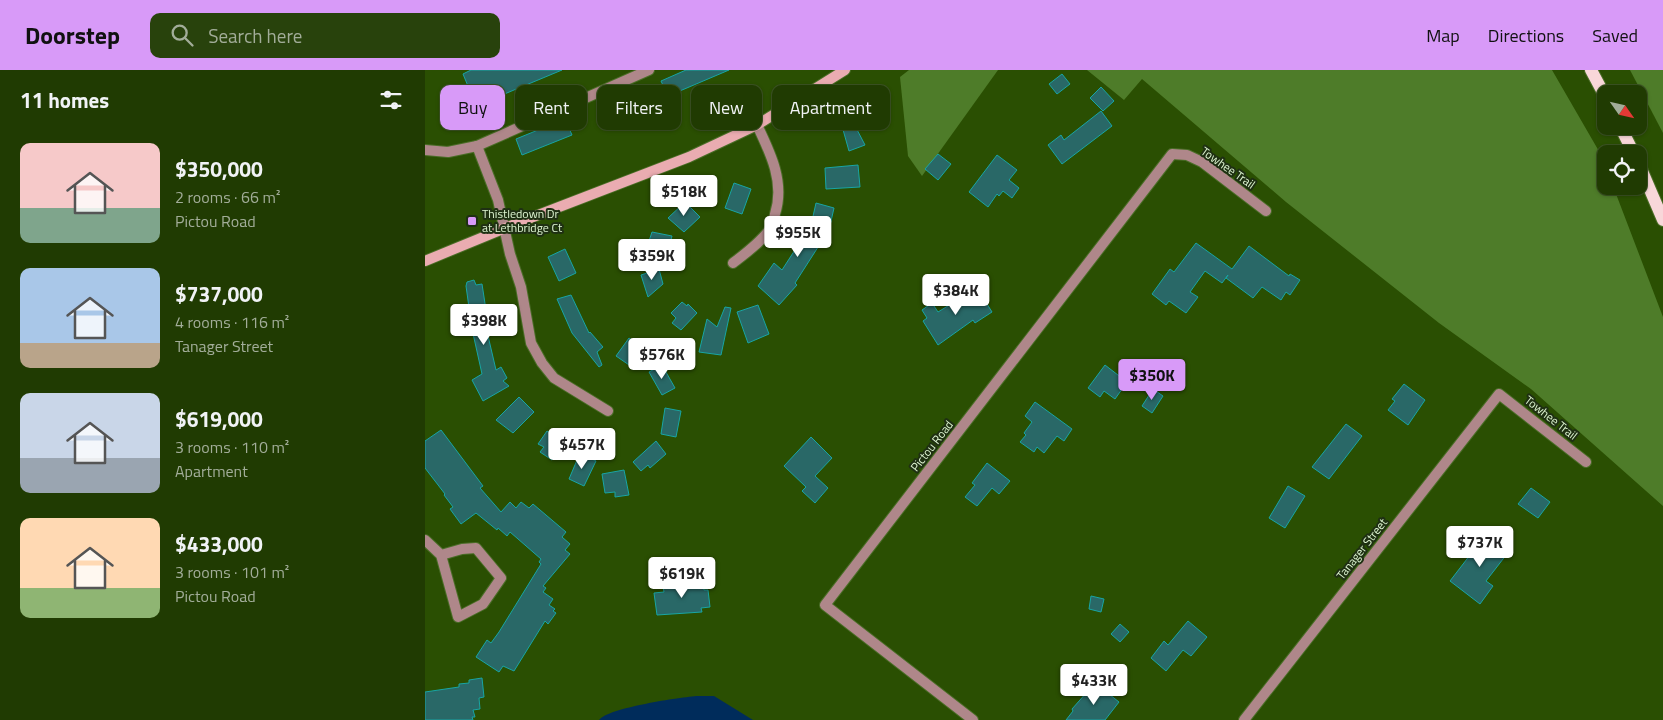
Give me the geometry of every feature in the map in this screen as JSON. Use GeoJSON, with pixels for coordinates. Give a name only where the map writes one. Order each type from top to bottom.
{"type":"FeatureCollection","features":[{"type":"Feature","properties":{"kind":"main road"},"geometry":{"type":"LineString","coordinates":[[762,122],[845,70]]}},
{"type":"Feature","properties":{"kind":"main road"},"geometry":{"type":"LineString","coordinates":[[1591,70],[1599,85]]}},
{"type":"Feature","properties":{"kind":"main road"},"geometry":{"type":"LineString","coordinates":[[425,261],[689,157],[746,130]]}},
{"type":"Feature","properties":{"kind":"main road"},"geometry":{"type":"LineString","coordinates":[[1647,183],[1663,220]]}},
{"type":"Feature","properties":{"kind":"street"},"geometry":{"type":"LineString","coordinates":[[425,150],[448,152],[477,146],[649,70]]}},
{"type":"Feature","properties":{"kind":"street"},"geometry":{"type":"LineString","coordinates":[[733,263],[755,245],[771,228],[779,200],[777,174],[770,152],[759,130]]}},
{"type":"Feature","properties":{"kind":"street"},"geometry":{"type":"LineString","coordinates":[[477,146],[498,200],[503,229],[521,287],[531,344],[542,364],[554,378],[608,411]]}},
{"type":"Feature","properties":{"kind":"street","name":"Towhee Trail"},"geometry":{"type":"LineString","coordinates":[[1172,154],[1187,155],[1202,162],[1266,211]]}},
{"type":"Feature","properties":{"kind":"street","name":"Pictou Road"},"geometry":{"type":"LineString","coordinates":[[973,720],[825,606],[1172,154]]}},
{"type":"Feature","properties":{"kind":"street","name":"Towhee Trail"},"geometry":{"type":"LineString","coordinates":[[1499,394],[1586,462]]}},
{"type":"Feature","properties":{"kind":"street","name":"Tanager Street"},"geometry":{"type":"LineString","coordinates":[[1244,720],[1499,394]]}},
{"type":"Feature","properties":{"kind":"street"},"geometry":{"type":"LineString","coordinates":[[425,540],[441,555],[458,617],[483,604],[501,578],[476,548],[462,549],[441,555]]}},
{"type":"Feature","properties":{"kind":"green space"},"geometry":{"type":"Polygon","coordinates":[[[909,70],[998,70],[922,176],[908,156],[900,77],[909,70]]]}},
{"type":"Feature","properties":{"kind":"green space"},"geometry":{"type":"Polygon","coordinates":[[[1087,70],[1552,70],[1597,148],[1597,195],[1616,195],[1663,317],[1663,506],[1531,389],[1439,323],[1286,202],[1142,79],[1124,100],[1087,70]]]}},
{"type":"Feature","properties":{"kind":"green space"},"geometry":{"type":"Polygon","coordinates":[[[1630,70],[1663,70],[1663,133],[1647,102],[1647,85],[1638,85],[1630,70]]]}},
{"type":"Feature","properties":{"kind":"water"},"geometry":{"type":"Polygon","coordinates":[[[698,696],[714,696],[753,720],[599,720],[615,711],[629,707],[698,696]]]}},
{"type":"Feature","properties":{"kind":"building"},"geometry":{"type":"Polygon","coordinates":[[[471,70],[562,70],[526,85],[515,85],[515,90],[505,94],[505,85],[468,85],[463,74],[471,70]]]}},
{"type":"Feature","properties":{"kind":"building"},"geometry":{"type":"Polygon","coordinates":[[[686,70],[729,70],[681,90],[681,85],[663,85],[661,81],[686,70]]]}},
{"type":"Feature","properties":{"kind":"building"},"geometry":{"type":"Polygon","coordinates":[[[1062,74],[1070,84],[1057,94],[1049,84],[1062,74]]]}},
{"type":"Feature","properties":{"kind":"building"},"geometry":{"type":"Polygon","coordinates":[[[1101,87],[1114,101],[1103,111],[1090,98],[1101,87]]]}},
{"type":"Feature","properties":{"kind":"building"},"geometry":{"type":"Polygon","coordinates":[[[1101,111],[1112,126],[1062,164],[1048,145],[1061,135],[1064,140],[1101,111]]]}},
{"type":"Feature","properties":{"kind":"building"},"geometry":{"type":"Polygon","coordinates":[[[538,130],[570,130],[572,135],[522,155],[516,139],[538,130]]]}},
{"type":"Feature","properties":{"kind":"building"},"geometry":{"type":"Polygon","coordinates":[[[843,130],[857,130],[865,145],[849,151],[843,130]]]}},
{"type":"Feature","properties":{"kind":"building"},"geometry":{"type":"Polygon","coordinates":[[[938,154],[951,164],[938,180],[925,169],[938,154]]]}},
{"type":"Feature","properties":{"kind":"building"},"geometry":{"type":"Polygon","coordinates":[[[997,155],[1017,170],[1009,180],[1019,188],[1012,198],[1003,191],[999,196],[997,194],[988,207],[969,192],[997,155]]]}},
{"type":"Feature","properties":{"kind":"building"},"geometry":{"type":"Polygon","coordinates":[[[858,165],[860,187],[826,189],[825,168],[858,165]]]}},
{"type":"Feature","properties":{"kind":"building"},"geometry":{"type":"Polygon","coordinates":[[[734,183],[751,189],[742,214],[725,208],[734,183]]]}},
{"type":"Feature","properties":{"kind":"building"},"geometry":{"type":"Polygon","coordinates":[[[685,202],[700,217],[684,232],[668,218],[685,202]]]}},
{"type":"Feature","properties":{"kind":"building"},"geometry":{"type":"Polygon","coordinates":[[[816,203],[834,208],[829,230],[795,283],[797,285],[779,305],[758,286],[774,263],[782,270],[802,239],[807,243],[816,203]]]}},
{"type":"Feature","properties":{"kind":"building"},"geometry":{"type":"Polygon","coordinates":[[[652,232],[672,236],[666,259],[641,253],[644,240],[649,241],[652,232]]]}},
{"type":"Feature","properties":{"kind":"building"},"geometry":{"type":"Polygon","coordinates":[[[1196,243],[1232,269],[1249,246],[1289,276],[1290,274],[1300,280],[1290,295],[1286,292],[1281,300],[1262,287],[1253,298],[1226,278],[1228,275],[1222,283],[1205,271],[1190,292],[1198,297],[1186,313],[1169,301],[1166,305],[1152,294],[1170,269],[1174,272],[1196,243]]]}},
{"type":"Feature","properties":{"kind":"building"},"geometry":{"type":"Polygon","coordinates":[[[565,249],[576,273],[559,281],[548,257],[565,249]]]}},
{"type":"Feature","properties":{"kind":"building"},"geometry":{"type":"Polygon","coordinates":[[[659,269],[663,284],[648,297],[641,275],[659,269]]]}},
{"type":"Feature","properties":{"kind":"building"},"geometry":{"type":"Polygon","coordinates":[[[474,280],[476,285],[482,284],[486,310],[482,310],[496,370],[501,367],[507,378],[503,381],[509,386],[483,401],[472,380],[482,374],[472,329],[466,286],[467,282],[474,280]]]}},
{"type":"Feature","properties":{"kind":"building"},"geometry":{"type":"Polygon","coordinates":[[[977,288],[992,312],[975,323],[973,320],[938,345],[923,321],[927,318],[922,310],[932,303],[938,312],[977,288]]]}},
{"type":"Feature","properties":{"kind":"building"},"geometry":{"type":"Polygon","coordinates":[[[571,295],[589,333],[603,347],[597,352],[602,365],[599,367],[572,333],[557,299],[571,295]]]}},
{"type":"Feature","properties":{"kind":"building"},"geometry":{"type":"Polygon","coordinates":[[[682,302],[687,306],[688,304],[697,313],[681,330],[672,323],[676,318],[671,313],[682,302]]]}},
{"type":"Feature","properties":{"kind":"building"},"geometry":{"type":"Polygon","coordinates":[[[758,305],[769,334],[748,343],[737,312],[758,305]]]}},
{"type":"Feature","properties":{"kind":"building"},"geometry":{"type":"Polygon","coordinates":[[[725,307],[731,308],[721,355],[699,352],[707,319],[717,327],[725,307]]]}},
{"type":"Feature","properties":{"kind":"building"},"geometry":{"type":"Polygon","coordinates":[[[629,338],[640,346],[637,351],[641,354],[632,367],[616,356],[629,338]]]}},
{"type":"Feature","properties":{"kind":"building"},"geometry":{"type":"Polygon","coordinates":[[[662,365],[675,388],[662,395],[649,372],[662,365]]]}},
{"type":"Feature","properties":{"kind":"building"},"geometry":{"type":"Polygon","coordinates":[[[1105,365],[1127,382],[1115,399],[1104,391],[1100,397],[1088,388],[1105,365]]]}},
{"type":"Feature","properties":{"kind":"building"},"geometry":{"type":"Polygon","coordinates":[[[1404,384],[1425,400],[1408,425],[1388,410],[1395,401],[1392,399],[1404,384]]]}},
{"type":"Feature","properties":{"kind":"building"},"geometry":{"type":"Polygon","coordinates":[[[1153,389],[1163,396],[1152,413],[1142,406],[1153,389]]]}},
{"type":"Feature","properties":{"kind":"building"},"geometry":{"type":"Polygon","coordinates":[[[519,397],[534,412],[513,433],[496,420],[519,397]]]}},
{"type":"Feature","properties":{"kind":"building"},"geometry":{"type":"Polygon","coordinates":[[[1035,402],[1072,429],[1064,441],[1057,436],[1044,453],[1037,447],[1034,452],[1020,442],[1026,435],[1024,433],[1032,422],[1025,416],[1035,402]]]}},
{"type":"Feature","properties":{"kind":"building"},"geometry":{"type":"Polygon","coordinates":[[[665,408],[681,411],[676,437],[661,434],[665,408]]]}},
{"type":"Feature","properties":{"kind":"building"},"geometry":{"type":"Polygon","coordinates":[[[1346,424],[1362,436],[1329,479],[1312,467],[1346,424]]]}},
{"type":"Feature","properties":{"kind":"building"},"geometry":{"type":"Polygon","coordinates":[[[441,430],[483,486],[480,488],[501,512],[510,502],[516,508],[521,502],[529,508],[533,504],[566,532],[562,537],[570,544],[565,550],[570,554],[543,586],[546,588],[543,592],[553,599],[549,605],[555,609],[553,611],[556,613],[548,624],[545,621],[514,671],[503,666],[499,672],[476,657],[487,640],[491,643],[499,632],[541,564],[539,562],[541,559],[510,532],[507,536],[476,513],[461,524],[450,509],[453,507],[445,494],[425,468],[425,441],[441,430]]]}},
{"type":"Feature","properties":{"kind":"building"},"geometry":{"type":"Polygon","coordinates":[[[547,431],[555,436],[557,432],[567,438],[552,460],[540,452],[544,447],[538,444],[547,431]]]}},
{"type":"Feature","properties":{"kind":"building"},"geometry":{"type":"Polygon","coordinates":[[[811,437],[832,458],[815,476],[828,488],[815,503],[802,491],[806,487],[784,466],[811,437]]]}},
{"type":"Feature","properties":{"kind":"building"},"geometry":{"type":"Polygon","coordinates":[[[656,441],[666,454],[650,468],[648,465],[641,471],[633,462],[656,441]]]}},
{"type":"Feature","properties":{"kind":"building"},"geometry":{"type":"Polygon","coordinates":[[[580,453],[596,461],[584,486],[569,479],[580,453]]]}},
{"type":"Feature","properties":{"kind":"building"},"geometry":{"type":"Polygon","coordinates":[[[987,463],[1010,481],[999,494],[992,488],[977,506],[965,497],[975,485],[972,483],[987,463]]]}},
{"type":"Feature","properties":{"kind":"building"},"geometry":{"type":"Polygon","coordinates":[[[624,470],[629,495],[615,497],[615,492],[605,493],[602,474],[624,470]]]}},
{"type":"Feature","properties":{"kind":"building"},"geometry":{"type":"Polygon","coordinates":[[[1288,486],[1305,496],[1285,528],[1269,518],[1288,486]]]}},
{"type":"Feature","properties":{"kind":"building"},"geometry":{"type":"Polygon","coordinates":[[[1531,488],[1550,502],[1538,518],[1518,504],[1531,488]]]}},
{"type":"Feature","properties":{"kind":"building"},"geometry":{"type":"Polygon","coordinates":[[[1487,533],[1510,550],[1486,581],[1493,586],[1480,604],[1450,581],[1487,533]]]}},
{"type":"Feature","properties":{"kind":"building"},"geometry":{"type":"Polygon","coordinates":[[[703,581],[704,590],[708,590],[710,607],[701,608],[702,612],[657,615],[654,593],[664,592],[663,586],[703,581]]]}},
{"type":"Feature","properties":{"kind":"building"},"geometry":{"type":"Polygon","coordinates":[[[1091,596],[1104,599],[1101,612],[1089,609],[1091,596]]]}},
{"type":"Feature","properties":{"kind":"building"},"geometry":{"type":"Polygon","coordinates":[[[1188,621],[1207,637],[1191,656],[1183,650],[1166,671],[1151,658],[1164,641],[1168,645],[1188,621]]]}},
{"type":"Feature","properties":{"kind":"building"},"geometry":{"type":"Polygon","coordinates":[[[1120,624],[1129,632],[1120,642],[1111,634],[1120,624]]]}},
{"type":"Feature","properties":{"kind":"building"},"geometry":{"type":"Polygon","coordinates":[[[482,678],[484,697],[479,698],[480,709],[473,710],[475,717],[472,717],[473,720],[425,720],[425,692],[459,687],[459,684],[469,683],[469,680],[482,678]]]}},
{"type":"Feature","properties":{"kind":"building"},"geometry":{"type":"Polygon","coordinates":[[[1095,683],[1119,702],[1105,720],[1066,720],[1073,711],[1072,709],[1095,683]]]}},
{"type":"Feature","properties":{"kind":"place","name":"Thistledown Dr at Lethbridge Ct"},"geometry":{"type":"Point","coordinates":[472,221]}}]}
